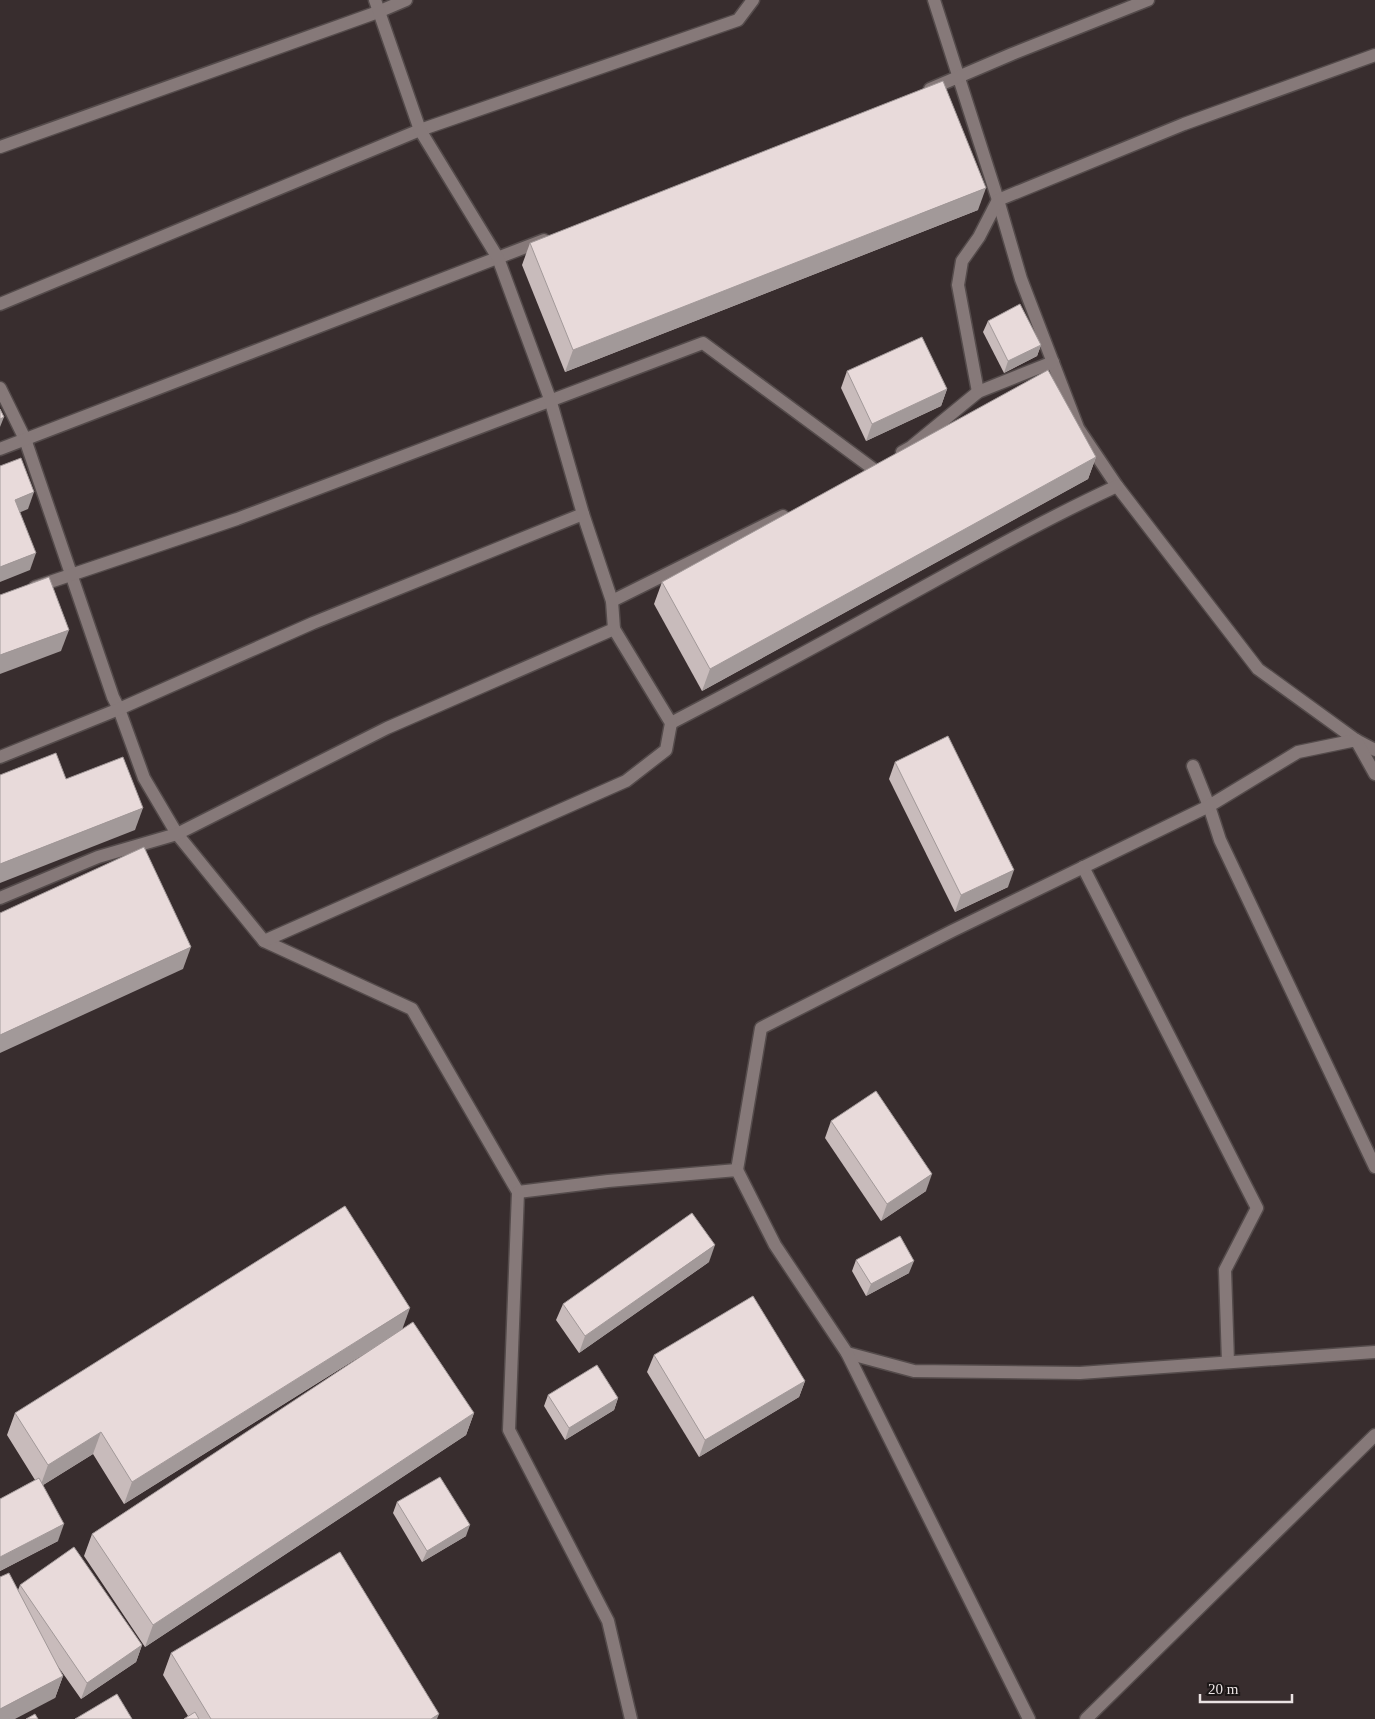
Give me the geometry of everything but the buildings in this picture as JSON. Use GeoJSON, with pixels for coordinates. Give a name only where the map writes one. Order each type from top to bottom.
{"type":"FeatureCollection","features":[{"type":"Feature","properties":{"kind":"street"},"geometry":{"type":"LineString","coordinates":[[0,148],[377,6],[406,0]]}},
{"type":"Feature","properties":{"kind":"street"},"geometry":{"type":"LineString","coordinates":[[0,304],[420,130],[738,20],[753,0]]}},
{"type":"Feature","properties":{"kind":"street"},"geometry":{"type":"LineString","coordinates":[[934,0],[998,200],[1021,279],[1078,428],[1117,486],[1258,669],[1356,740],[1375,750]]}},
{"type":"Feature","properties":{"kind":"street"},"geometry":{"type":"LineString","coordinates":[[923,92],[1148,0]]}},
{"type":"Feature","properties":{"kind":"street"},"geometry":{"type":"LineString","coordinates":[[264,941],[626,781],[666,750],[671,724],[614,629],[612,601],[583,514],[550,400],[498,258],[420,130],[377,6]]}},
{"type":"Feature","properties":{"kind":"street"},"geometry":{"type":"LineString","coordinates":[[978,392],[958,285],[962,261],[978,237],[998,200],[1184,124],[1375,55]]}},
{"type":"Feature","properties":{"kind":"street"},"geometry":{"type":"LineString","coordinates":[[0,449],[554,237]]}},
{"type":"Feature","properties":{"kind":"street"},"geometry":{"type":"LineString","coordinates":[[27,590],[237,519],[702,343],[876,466],[911,447],[978,392],[1053,362]]}},
{"type":"Feature","properties":{"kind":"street"},"geometry":{"type":"LineString","coordinates":[[0,388],[25,439],[112,697],[119,709],[144,778],[177,834],[264,941],[412,1009],[518,1192],[509,1430],[608,1621],[632,1719]]}},
{"type":"Feature","properties":{"kind":"street"},"geometry":{"type":"LineString","coordinates":[[671,724],[790,661],[985,553],[1078,504],[1117,486]]}},
{"type":"Feature","properties":{"kind":"street"},"geometry":{"type":"LineString","coordinates":[[612,601],[797,508]]}},
{"type":"Feature","properties":{"kind":"street"},"geometry":{"type":"LineString","coordinates":[[0,757],[119,709],[313,623],[583,514]]}},
{"type":"Feature","properties":{"kind":"street"},"geometry":{"type":"LineString","coordinates":[[0,898],[98,857],[177,834],[386,728],[614,629]]}},
{"type":"Feature","properties":{"kind":"street"},"geometry":{"type":"LineString","coordinates":[[1356,740],[1375,774]]}},
{"type":"Feature","properties":{"kind":"street"},"geometry":{"type":"LineString","coordinates":[[1030,1719],[847,1353],[775,1245],[737,1170],[761,1028],[952,931],[1209,806],[1298,752],[1356,740]]}},
{"type":"Feature","properties":{"kind":"street"},"geometry":{"type":"LineString","coordinates":[[1193,766],[1220,840],[1375,1167]]}},
{"type":"Feature","properties":{"kind":"street"},"geometry":{"type":"LineString","coordinates":[[1083,867],[1257,1208],[1225,1270],[1228,1362]]}},
{"type":"Feature","properties":{"kind":"street"},"geometry":{"type":"LineString","coordinates":[[518,1192],[608,1181],[737,1170]]}},
{"type":"Feature","properties":{"kind":"street"},"geometry":{"type":"LineString","coordinates":[[847,1353],[914,1371],[1080,1373],[1375,1352]]}},
{"type":"Feature","properties":{"kind":"street"},"geometry":{"type":"LineString","coordinates":[[1086,1719],[1375,1435]]}}]}
